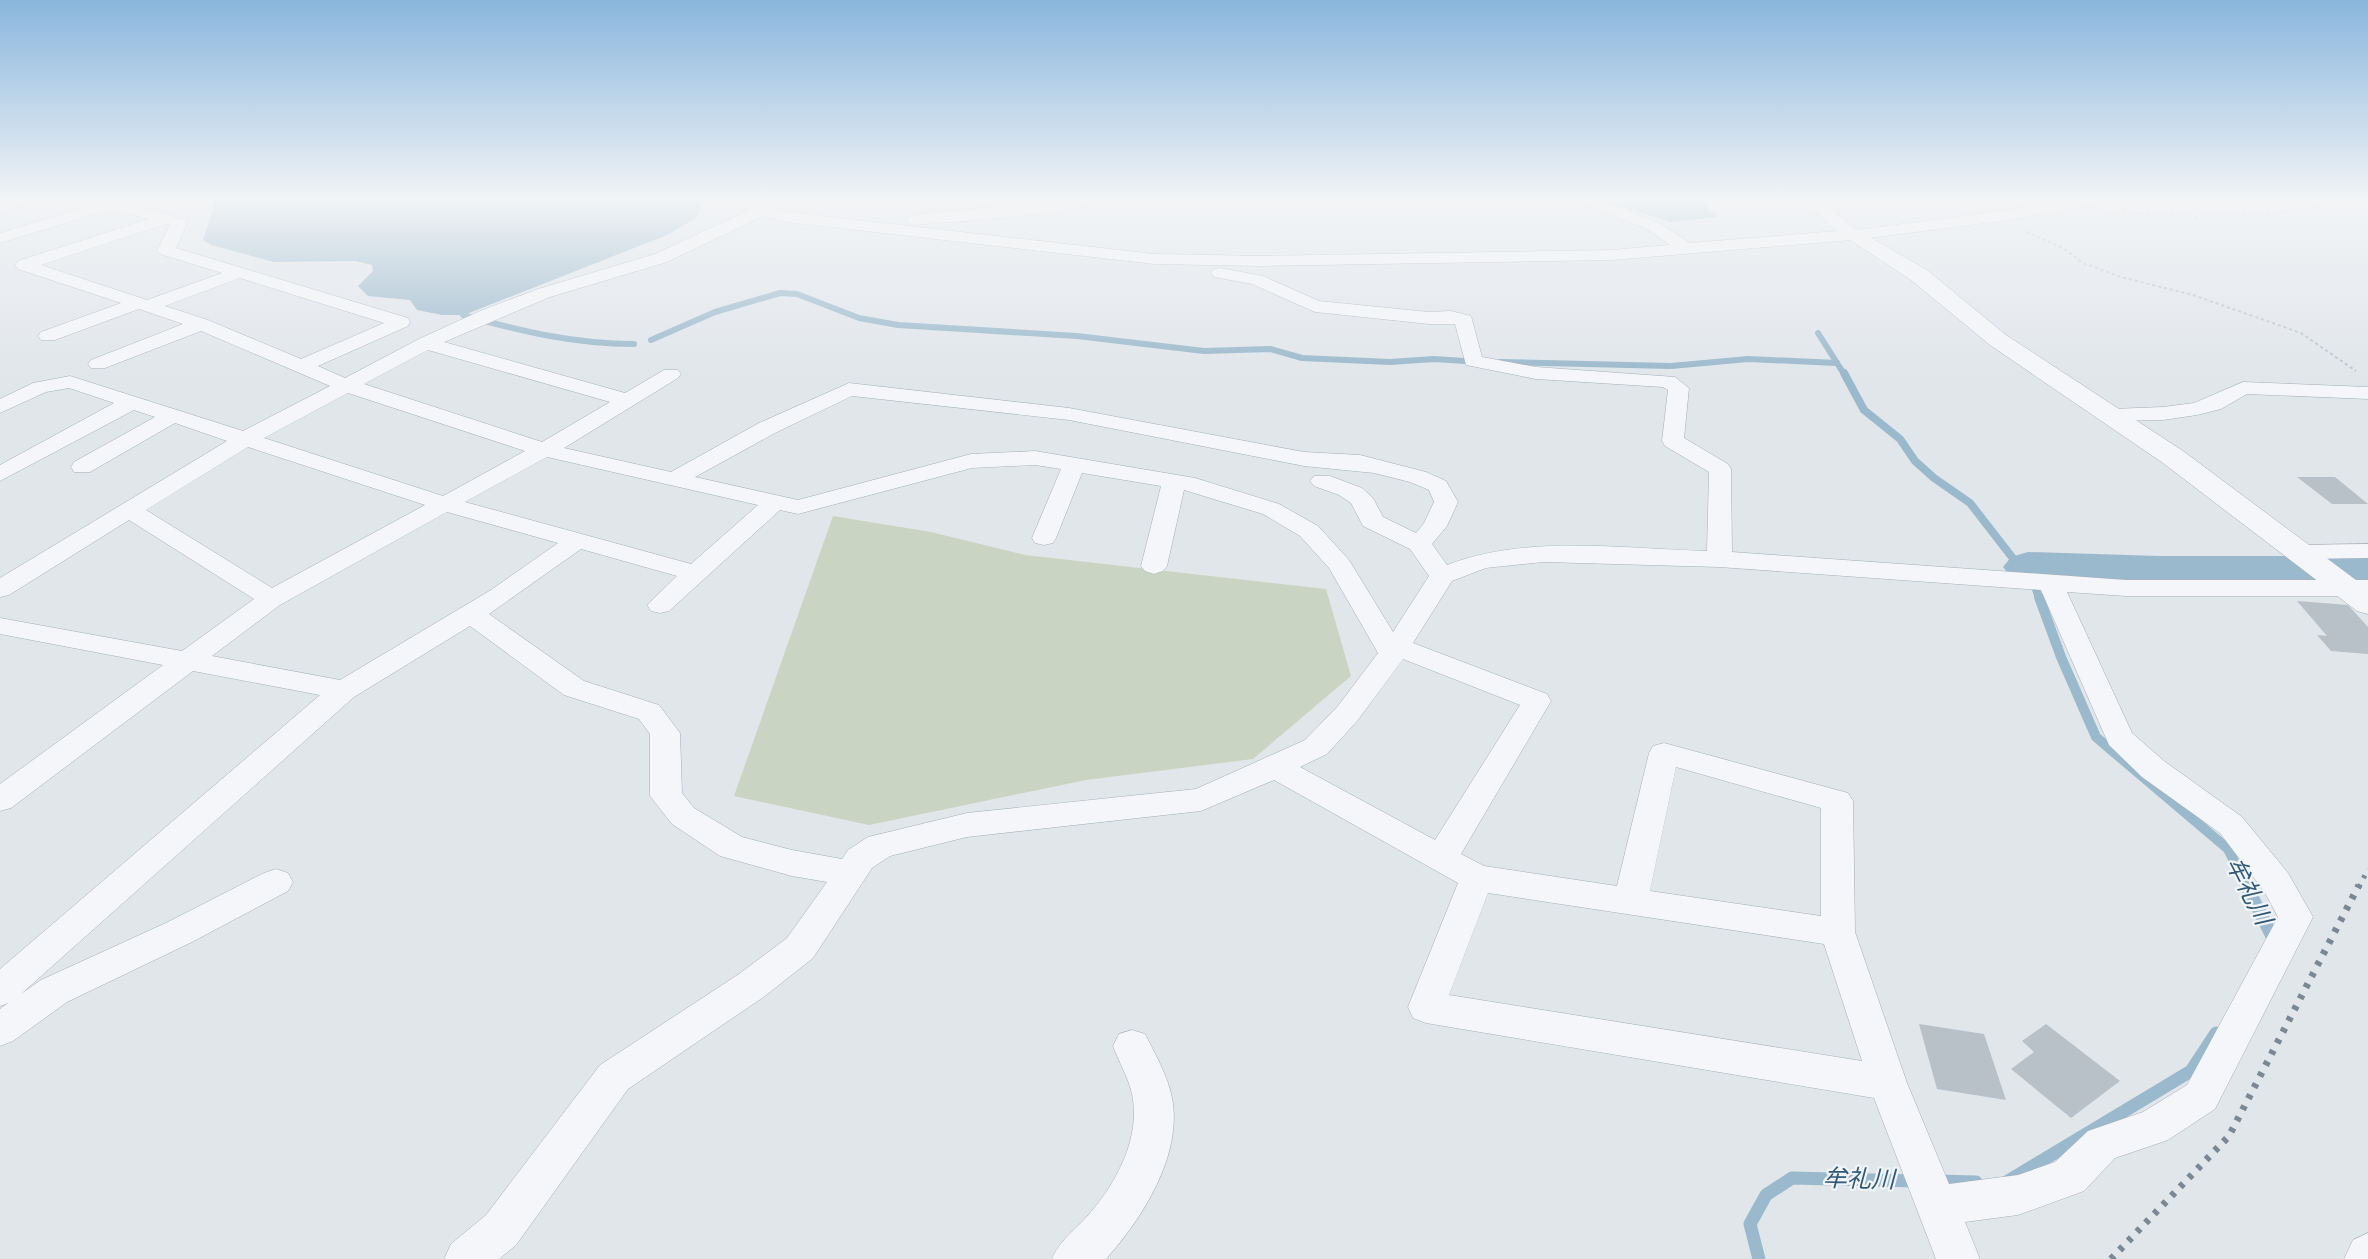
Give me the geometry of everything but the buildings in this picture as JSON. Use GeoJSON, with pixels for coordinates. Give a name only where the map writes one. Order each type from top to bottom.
{"type":"FeatureCollection","features":[{"type":"Feature","properties":{"kind":"street"},"geometry":{"type":"LineString","coordinates":[[43,259],[24,265],[201,324],[348,386],[544,450],[798,507],[971,461],[1035,458],[1196,485],[1271,509],[1309,531],[1340,565],[1394,650],[1537,701],[1442,857]]}},
{"type":"Feature","properties":{"kind":"street"},"geometry":{"type":"LineString","coordinates":[[195,259],[401,322],[301,366]]}},
{"type":"Feature","properties":{"kind":"street"},"geometry":{"type":"LineString","coordinates":[[0,589],[247,438],[426,343],[544,292],[658,259]]}},
{"type":"Feature","properties":{"kind":"street"},"geometry":{"type":"LineString","coordinates":[[1176,259],[1297,259]]}},
{"type":"Feature","properties":{"kind":"street"},"geometry":{"type":"LineString","coordinates":[[1892,259],[1919,275],[1998,340],[2112,415],[2361,593]]}},
{"type":"Feature","properties":{"kind":"street"},"geometry":{"type":"LineString","coordinates":[[1193,260],[1194,265],[1211,272],[1257,280],[1315,306],[1464,320],[1473,361],[1536,373],[1668,381],[1679,387],[1673,441],[1720,469],[1719,559]]}},
{"type":"Feature","properties":{"kind":"street"},"geometry":{"type":"LineString","coordinates":[[48,336],[240,272]]}},
{"type":"Feature","properties":{"kind":"street"},"geometry":{"type":"LineString","coordinates":[[98,364],[201,324]]}},
{"type":"Feature","properties":{"kind":"street"},"geometry":{"type":"LineString","coordinates":[[426,343],[627,400]]}},
{"type":"Feature","properties":{"kind":"street"},"geometry":{"type":"LineString","coordinates":[[0,800],[271,599],[544,450],[671,374]]}},
{"type":"Feature","properties":{"kind":"street"},"geometry":{"type":"LineString","coordinates":[[0,407],[40,387],[69,382],[247,438],[444,504],[696,573]]}},
{"type":"Feature","properties":{"kind":"street"},"geometry":{"type":"LineString","coordinates":[[2112,415],[2170,415],[2228,399],[2243,388],[2365,385]]}},
{"type":"Feature","properties":{"kind":"street"},"geometry":{"type":"LineString","coordinates":[[675,479],[767,428],[849,389],[1069,414],[1304,459],[1377,466]]}},
{"type":"Feature","properties":{"kind":"street"},"geometry":{"type":"LineString","coordinates":[[0,474],[132,402]]}},
{"type":"Feature","properties":{"kind":"street"},"geometry":{"type":"LineString","coordinates":[[82,467],[174,415]]}},
{"type":"Feature","properties":{"kind":"street"},"geometry":{"type":"LineString","coordinates":[[1256,441],[1377,466],[1418,477],[1438,486],[1446,502],[1435,526],[1419,544]]}},
{"type":"Feature","properties":{"kind":"street"},"geometry":{"type":"LineString","coordinates":[[1044,538],[1074,465]]}},
{"type":"Feature","properties":{"kind":"street"},"geometry":{"type":"LineString","coordinates":[[1322,481],[1356,492],[1368,505],[1372,521],[1419,544],[1443,576]]}},
{"type":"Feature","properties":{"kind":"street"},"geometry":{"type":"LineString","coordinates":[[1154,566],[1173,482]]}},
{"type":"Feature","properties":{"kind":"street"},"geometry":{"type":"LineString","coordinates":[[660,605],[776,502]]}},
{"type":"Feature","properties":{"kind":"street"},"geometry":{"type":"LineString","coordinates":[[129,510],[271,599]]}},
{"type":"Feature","properties":{"kind":"street"},"geometry":{"type":"LineString","coordinates":[[0,991],[344,690],[500,596],[576,541]]}},
{"type":"Feature","properties":{"kind":"street"},"geometry":{"type":"LineString","coordinates":[[2304,554],[2368,551]]}},
{"type":"Feature","properties":{"kind":"street"},"geometry":{"type":"LineString","coordinates":[[466,1259],[501,1230],[614,1077],[752,985],[800,948],[860,859],[880,846],[967,825],[1201,800],[1275,767],[1316,747],[1348,713],[1394,650],[1443,576],[1481,561],[1544,554],[1719,559],[2050,584],[2361,593]]}},
{"type":"Feature","properties":{"kind":"street"},"geometry":{"type":"LineString","coordinates":[[1930,1189],[2018,1195],[2069,1177],[2102,1144],[2154,1127],[2201,1097],[2296,917],[2276,882],[2231,825],[2153,769],[2120,738],[2050,584]]}},
{"type":"Feature","properties":{"kind":"street"},"geometry":{"type":"LineString","coordinates":[[471,614],[574,688],[650,712],[665,734],[666,796],[683,816],[732,848],[792,863],[851,873]]}},
{"type":"Feature","properties":{"kind":"street"},"geometry":{"type":"LineString","coordinates":[[0,626],[344,690]]}},
{"type":"Feature","properties":{"kind":"street"},"geometry":{"type":"LineString","coordinates":[[1631,900],[1664,753],[1837,801],[1838,932],[1888,1083],[1958,1259]]}},
{"type":"Feature","properties":{"kind":"street"},"geometry":{"type":"LineString","coordinates":[[1275,767],[1477,878],[1838,932]]}},
{"type":"Feature","properties":{"kind":"street"},"geometry":{"type":"LineString","coordinates":[[1477,878],[1426,1007],[1888,1083]]}},
{"type":"Feature","properties":{"kind":"street"},"geometry":{"type":"LineString","coordinates":[[0,1030],[54,991],[180,932],[276,882]]}},
{"type":"Feature","properties":{"kind":"street"},"geometry":{"type":"LineString","coordinates":[[1074,1259],[1088,1249],[1128,1196],[1149,1150],[1153,1102],[1132,1046]]}},
{"type":"Feature","properties":{"kind":"street"},"geometry":{"type":"LineString","coordinates":[[2366,1259],[2368,1255]]}},
{"type":"Feature","properties":{"kind":"path"},"geometry":{"type":"LineString","coordinates":[[2077,259],[2121,277],[2202,298],[2301,333],[2332,353],[2365,385]]}},
{"type":"Feature","properties":{"kind":"green space"},"geometry":{"type":"Polygon","coordinates":[[[833,516],[931,532],[1025,555],[1326,589],[1351,676],[1253,759],[1086,780],[869,825],[734,796],[833,516]]]}},
{"type":"Feature","properties":{"kind":"water"},"geometry":{"type":"Polygon","coordinates":[[[262,259],[607,259],[464,315],[442,315],[417,310],[410,300],[368,296],[358,286],[373,271],[372,265],[355,261],[274,262],[262,259]]]}},
{"type":"Feature","properties":{"kind":"waterway"},"geometry":{"type":"LineString","coordinates":[[651,340],[715,312],[780,293],[797,294],[859,318],[898,325],[1077,336],[1204,351],[1270,349],[1302,358],[1390,362],[1434,359],[1465,361]]}},
{"type":"Feature","properties":{"kind":"waterway"},"geometry":{"type":"LineString","coordinates":[[463,315],[547,336],[590,342],[634,344]]}},
{"type":"Feature","properties":{"kind":"waterway"},"geometry":{"type":"LineString","coordinates":[[1818,333],[1844,374]]}},
{"type":"Feature","properties":{"kind":"waterway"},"geometry":{"type":"LineString","coordinates":[[1500,362],[1671,366],[1748,359],[1837,363]]}},
{"type":"Feature","properties":{"kind":"waterway"},"geometry":{"type":"LineString","coordinates":[[1844,373],[1864,410],[1900,439],[1915,461],[1934,478],[1970,503],[2015,561],[2028,567],[2039,598]]}},
{"type":"Feature","properties":{"kind":"waterway","name":"牟礼川"},"geometry":{"type":"LineString","coordinates":[[2028,567],[2159,571],[2368,571]]}},
{"type":"Feature","properties":{"kind":"waterway","name":"牟礼川"},"geometry":{"type":"LineString","coordinates":[[2039,597],[2061,657],[2096,737],[2228,849],[2246,885]]}},
{"type":"Feature","properties":{"kind":"waterway","name":"牟礼川"},"geometry":{"type":"LineString","coordinates":[[2246,885],[2275,942]]}},
{"type":"Feature","properties":{"kind":"waterway","name":"牟礼川"},"geometry":{"type":"LineString","coordinates":[[2008,1181],[2191,1071],[2216,1033]]}},
{"type":"Feature","properties":{"kind":"waterway","name":"牟礼川"},"geometry":{"type":"LineString","coordinates":[[1759,1259],[1750,1224],[1766,1195],[1792,1178],[1916,1181]]}},
{"type":"Feature","properties":{"kind":"waterway","name":"牟礼川"},"geometry":{"type":"LineString","coordinates":[[1936,1181],[1976,1182]]}},
{"type":"Feature","properties":{"kind":"railway"},"geometry":{"type":"LineString","coordinates":[[2359,887],[2368,869]]}},
{"type":"Feature","properties":{"kind":"railway"},"geometry":{"type":"LineString","coordinates":[[2111,1259],[2229,1136],[2359,885]]}}]}
